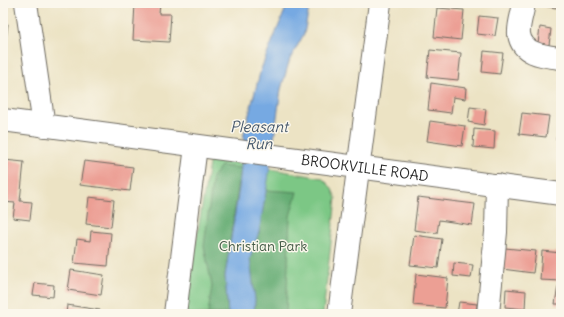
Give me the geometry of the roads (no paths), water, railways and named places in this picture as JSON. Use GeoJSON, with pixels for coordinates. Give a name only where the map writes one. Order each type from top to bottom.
{"type":"FeatureCollection","features":[{"type":"Feature","properties":{"kind":"street"},"geometry":{"type":"LineString","coordinates":[[26,3],[44,126]]}},
{"type":"Feature","properties":{"kind":"street"},"geometry":{"type":"LineString","coordinates":[[339,314],[380,3]]}},
{"type":"Feature","properties":{"kind":"street"},"geometry":{"type":"LineString","coordinates":[[524,3],[519,34],[524,45],[531,53],[561,58]]}},
{"type":"Feature","properties":{"kind":"street","name":"BROOKVILLE ROAD"},"geometry":{"type":"LineString","coordinates":[[3,120],[359,166],[561,194]]}},
{"type":"Feature","properties":{"kind":"street"},"geometry":{"type":"LineString","coordinates":[[175,314],[196,146]]}},
{"type":"Feature","properties":{"kind":"street"},"geometry":{"type":"LineString","coordinates":[[488,314],[496,232],[497,185]]}},
{"type":"Feature","properties":{"kind":"water","name":"Pleasant Run"},"geometry":{"type":"Polygon","coordinates":[[[288,3],[310,3],[304,34],[290,59],[281,89],[259,232],[250,259],[255,300],[254,314],[228,314],[225,276],[239,188],[244,133],[261,69],[288,3]]]}},
{"type":"Feature","properties":{"kind":"park label","name":"Christian Park"},"geometry":{"type":"Point","coordinates":[263,246]}}]}
